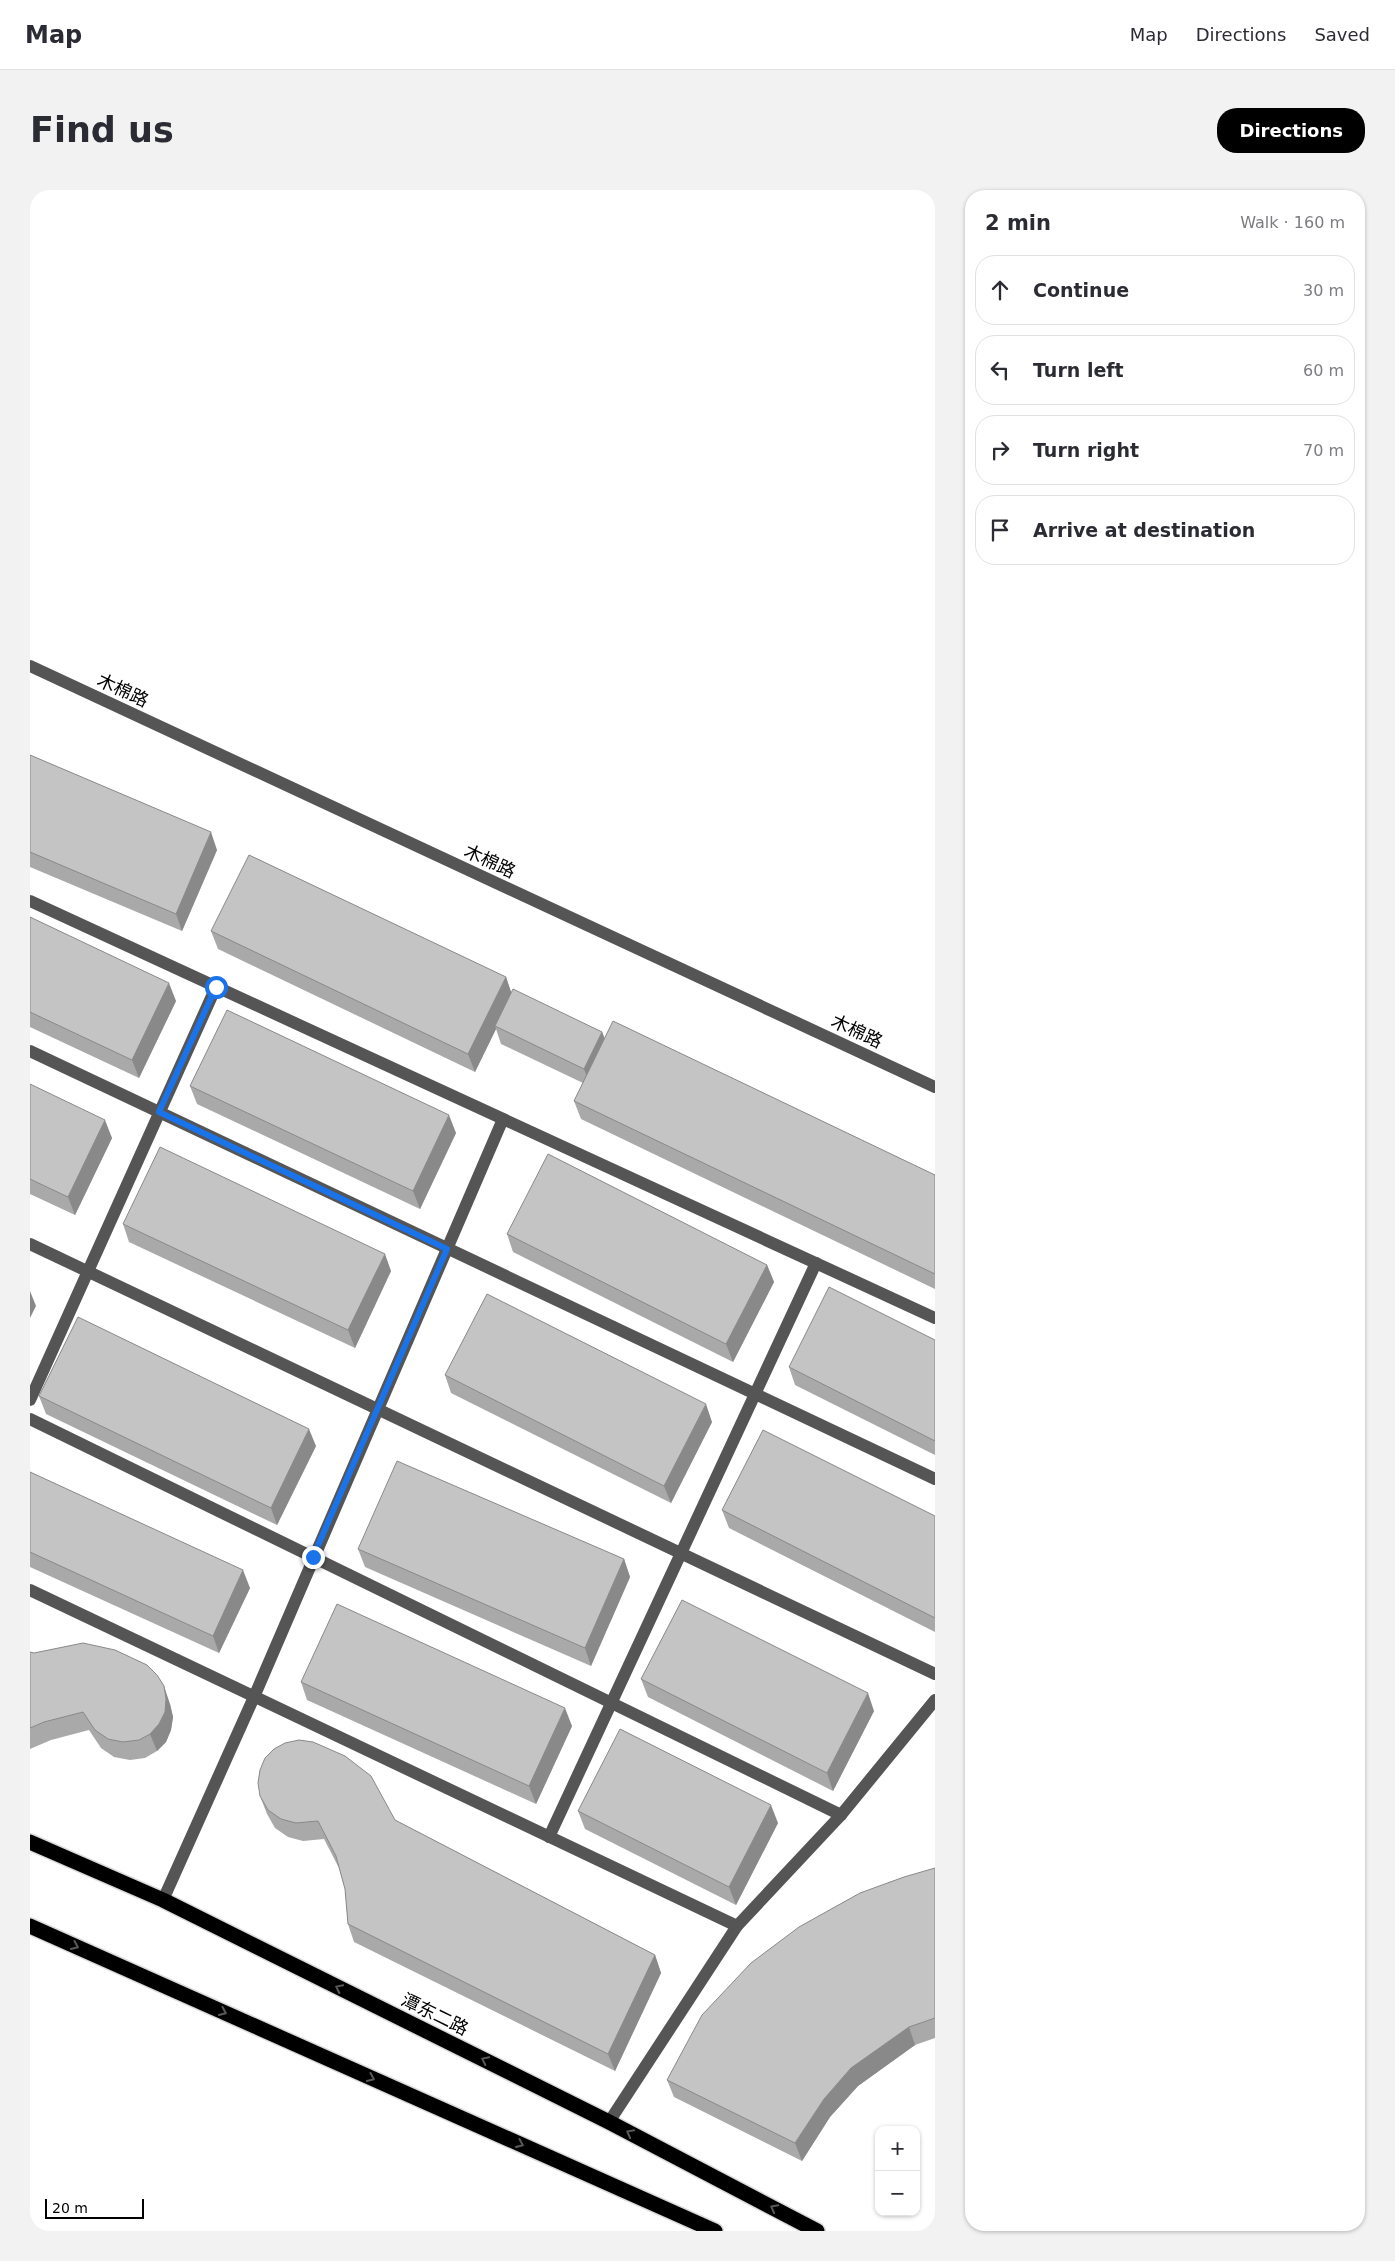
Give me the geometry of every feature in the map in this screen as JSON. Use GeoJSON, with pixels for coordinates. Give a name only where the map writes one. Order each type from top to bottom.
{"type":"FeatureCollection","features":[{"type":"Feature","properties":{"kind":"highway","name":"潭东二路"},"geometry":{"type":"LineString","coordinates":[[30,1842],[163,1900],[610,2122],[817,2231]]}},
{"type":"Feature","properties":{"kind":"highway"},"geometry":{"type":"LineString","coordinates":[[30,1926],[715,2231]]}},
{"type":"Feature","properties":{"kind":"street","name":"木棉路"},"geometry":{"type":"LineString","coordinates":[[30,666],[935,1087]]}},
{"type":"Feature","properties":{"kind":"street"},"geometry":{"type":"LineString","coordinates":[[30,901],[935,1318]]}},
{"type":"Feature","properties":{"kind":"street"},"geometry":{"type":"LineString","coordinates":[[30,1400],[216,987]]}},
{"type":"Feature","properties":{"kind":"street"},"geometry":{"type":"LineString","coordinates":[[30,1052],[935,1480]]}},
{"type":"Feature","properties":{"kind":"street"},"geometry":{"type":"LineString","coordinates":[[163,1900],[254,1697],[503,1119]]}},
{"type":"Feature","properties":{"kind":"street"},"geometry":{"type":"LineString","coordinates":[[30,1244],[935,1674]]}},
{"type":"Feature","properties":{"kind":"street"},"geometry":{"type":"LineString","coordinates":[[549,1837],[816,1263]]}},
{"type":"Feature","properties":{"kind":"street"},"geometry":{"type":"LineString","coordinates":[[30,1418],[841,1815]]}},
{"type":"Feature","properties":{"kind":"street"},"geometry":{"type":"LineString","coordinates":[[30,1590],[737,1926]]}},
{"type":"Feature","properties":{"kind":"street"},"geometry":{"type":"LineString","coordinates":[[610,2122],[737,1926],[841,1815],[935,1700]]}},
{"type":"Feature","properties":{"kind":"building"},"geometry":{"type":"Polygon","coordinates":[[[30,755],[211,832],[176,914],[30,852],[30,755]]]}},
{"type":"Feature","properties":{"kind":"building"},"geometry":{"type":"Polygon","coordinates":[[[249,855],[506,977],[468,1054],[211,931],[249,855]]]}},
{"type":"Feature","properties":{"kind":"building"},"geometry":{"type":"Polygon","coordinates":[[[30,917],[169,983],[132,1060],[30,1012],[30,917]]]}},
{"type":"Feature","properties":{"kind":"building"},"geometry":{"type":"Polygon","coordinates":[[[513,989],[602,1032],[584,1069],[495,1026],[513,989]]]}},
{"type":"Feature","properties":{"kind":"building"},"geometry":{"type":"Polygon","coordinates":[[[227,1010],[449,1115],[413,1191],[190,1086],[227,1010]]]}},
{"type":"Feature","properties":{"kind":"building"},"geometry":{"type":"Polygon","coordinates":[[[613,1021],[935,1175],[935,1274],[574,1101],[613,1021]]]}},
{"type":"Feature","properties":{"kind":"building"},"geometry":{"type":"Polygon","coordinates":[[[30,1084],[105,1120],[68,1197],[30,1179],[30,1084]]]}},
{"type":"Feature","properties":{"kind":"building"},"geometry":{"type":"Polygon","coordinates":[[[160,1147],[385,1254],[348,1330],[123,1224],[160,1147]]]}},
{"type":"Feature","properties":{"kind":"building"},"geometry":{"type":"Polygon","coordinates":[[[548,1154],[767,1265],[726,1344],[507,1234],[548,1154]]]}},
{"type":"Feature","properties":{"kind":"building"},"geometry":{"type":"Polygon","coordinates":[[[829,1287],[935,1340],[935,1441],[789,1367],[829,1287]]]}},
{"type":"Feature","properties":{"kind":"building"},"geometry":{"type":"Polygon","coordinates":[[[487,1294],[706,1404],[664,1486],[445,1375],[487,1294]]]}},
{"type":"Feature","properties":{"kind":"building"},"geometry":{"type":"Polygon","coordinates":[[[78,1317],[309,1429],[271,1508],[39,1396],[78,1317]]]}},
{"type":"Feature","properties":{"kind":"building"},"geometry":{"type":"Polygon","coordinates":[[[763,1430],[935,1516],[935,1618],[722,1510],[763,1430]]]}},
{"type":"Feature","properties":{"kind":"building"},"geometry":{"type":"Polygon","coordinates":[[[397,1461],[624,1559],[585,1648],[358,1549],[397,1461]]]}},
{"type":"Feature","properties":{"kind":"building"},"geometry":{"type":"Polygon","coordinates":[[[30,1472],[243,1570],[213,1636],[30,1552],[30,1472]]]}},
{"type":"Feature","properties":{"kind":"building"},"geometry":{"type":"Polygon","coordinates":[[[682,1600],[868,1693],[827,1773],[641,1679],[682,1600]]]}},
{"type":"Feature","properties":{"kind":"building"},"geometry":{"type":"Polygon","coordinates":[[[337,1604],[565,1708],[529,1786],[301,1682],[337,1604]]]}},
{"type":"Feature","properties":{"kind":"building"},"geometry":{"type":"Polygon","coordinates":[[[83,1643],[115,1650],[147,1665],[157,1675],[164,1686],[165,1712],[159,1724],[150,1734],[139,1740],[123,1742],[108,1739],[95,1730],[83,1712],[44,1722],[30,1728],[30,1652],[34,1653],[83,1643]]]}},
{"type":"Feature","properties":{"kind":"building"},"geometry":{"type":"Polygon","coordinates":[[[620,1729],[771,1805],[729,1887],[578,1811],[620,1729]]]}},
{"type":"Feature","properties":{"kind":"building"},"geometry":{"type":"Polygon","coordinates":[[[299,1740],[313,1742],[345,1756],[371,1776],[395,1820],[655,1955],[608,2054],[348,1924],[345,1889],[336,1856],[318,1821],[296,1823],[281,1819],[268,1810],[260,1796],[258,1783],[260,1770],[265,1758],[274,1749],[285,1743],[299,1740]]]}},
{"type":"Feature","properties":{"kind":"building"},"geometry":{"type":"Polygon","coordinates":[[[935,1868],[935,2018],[909,2027],[851,2068],[824,2099],[795,2143],[667,2080],[702,2015],[751,1963],[799,1927],[860,1893],[935,1868]]]}},
{"type":"Feature","properties":{"kind":"route"},"geometry":{"type":"LineString","coordinates":[[216,987],[159,1112],[447,1249],[313,1557]]}}]}
